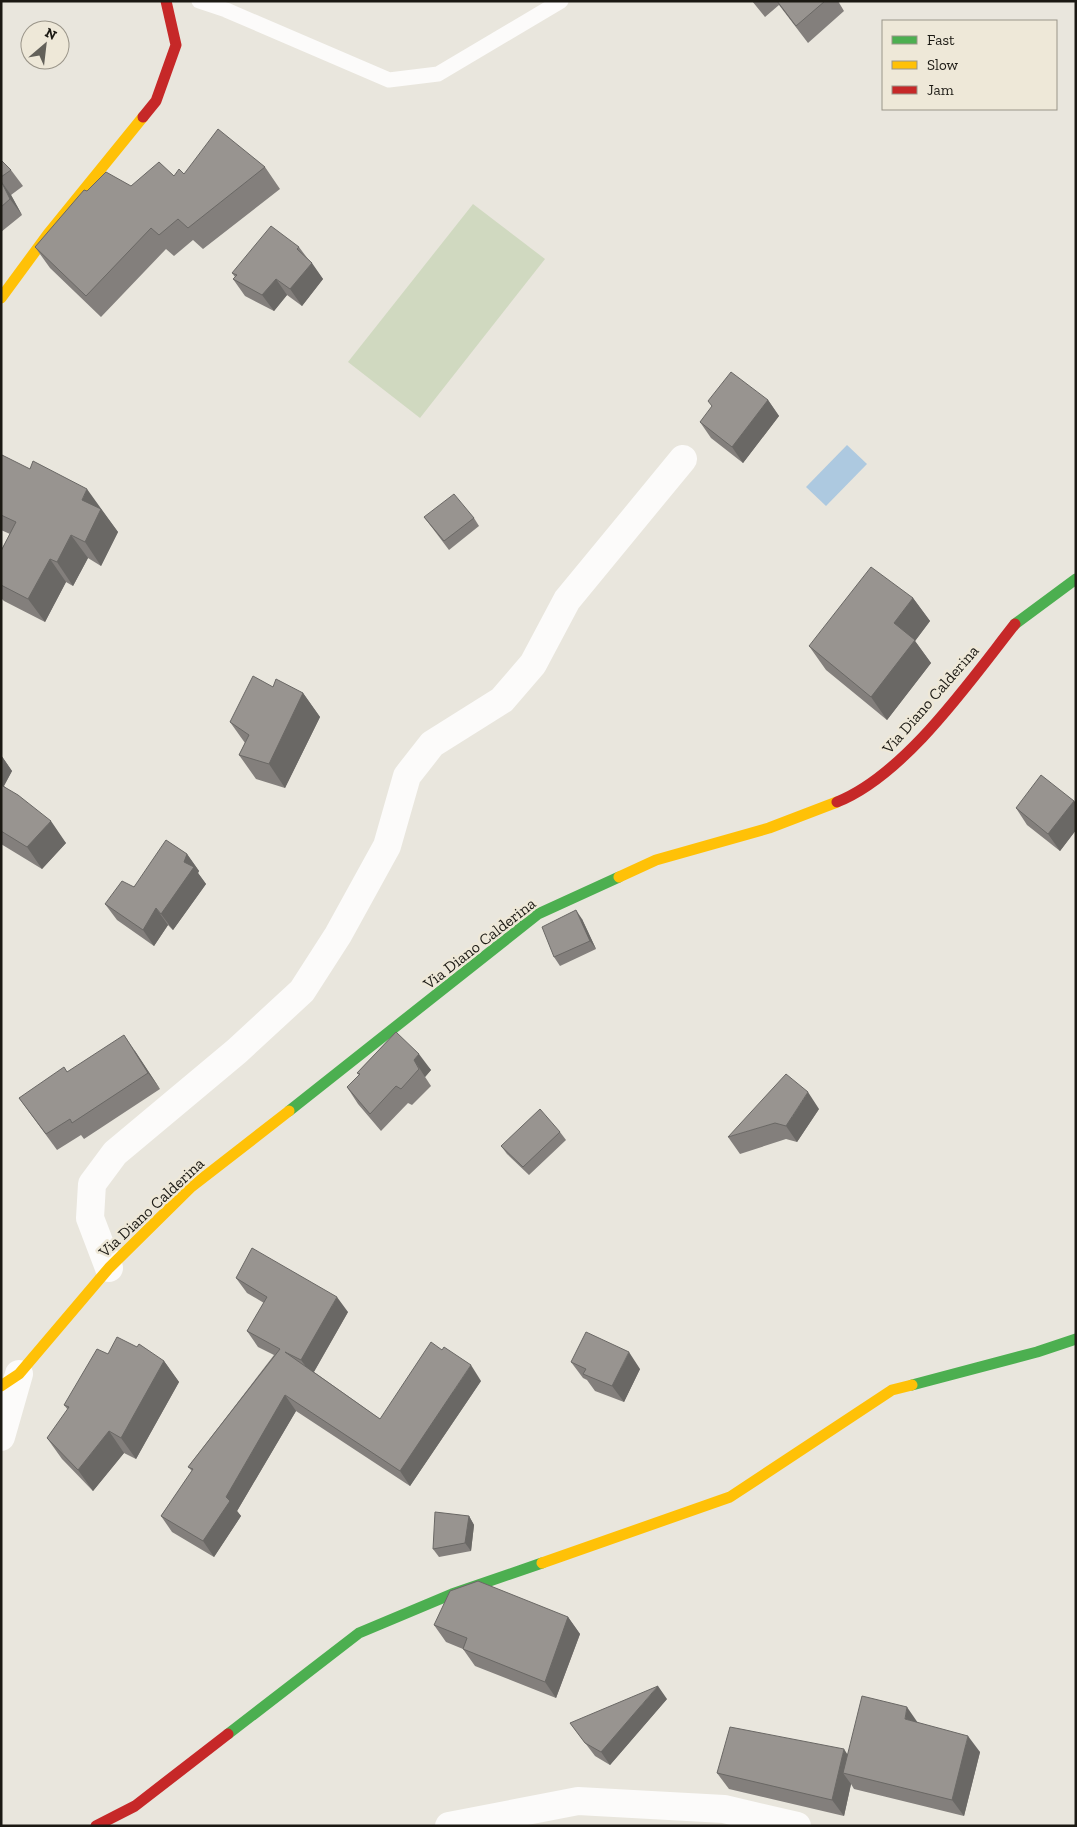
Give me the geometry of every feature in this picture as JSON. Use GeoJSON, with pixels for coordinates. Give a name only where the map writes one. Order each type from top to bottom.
{"type":"FeatureCollection","features":[{"type":"Feature","properties":{"kind":"main road"},"geometry":{"type":"LineString","coordinates":[[1,298],[48,234],[156,101],[176,45],[166,1]]}},
{"type":"Feature","properties":{"kind":"main road","name":"Via Diano Calderina"},"geometry":{"type":"LineString","coordinates":[[10,1380],[109,1268],[190,1188],[405,1021],[538,914],[656,860],[769,828],[854,795],[901,760],[954,700],[1017,622],[1076,579]]}},
{"type":"Feature","properties":{"kind":"main road"},"geometry":{"type":"LineString","coordinates":[[96,1826],[135,1806],[359,1633],[452,1594],[730,1497],[892,1390],[1037,1352],[1076,1339]]}},
{"type":"Feature","properties":{"kind":"street"},"geometry":{"type":"LineString","coordinates":[[109,1268],[90,1218],[92,1184],[115,1153],[237,1051],[302,991],[338,935],[387,846],[407,776],[432,744],[502,700],[533,664],[567,600],[683,459]]}},
{"type":"Feature","properties":{"kind":"street"},"geometry":{"type":"LineString","coordinates":[[1,1438],[10,1380]]}},
{"type":"Feature","properties":{"kind":"street"},"geometry":{"type":"LineString","coordinates":[[449,1826],[578,1802],[724,1809],[797,1826]]}},
{"type":"Feature","properties":{"kind":"lane"},"geometry":{"type":"LineString","coordinates":[[199,1],[226,10],[388,80],[438,74],[561,1]]}},
{"type":"Feature","properties":{"kind":"green space"},"geometry":{"type":"Polygon","coordinates":[[[473,204],[545,259],[420,418],[348,362],[473,204]]]}},
{"type":"Feature","properties":{"kind":"water"},"geometry":{"type":"Polygon","coordinates":[[[847,445],[867,464],[826,506],[806,487],[847,445]]]}},
{"type":"Feature","properties":{"kind":"building"},"geometry":{"type":"Polygon","coordinates":[[[777,1],[825,1],[796,26],[777,1]]]}},
{"type":"Feature","properties":{"kind":"building"},"geometry":{"type":"Polygon","coordinates":[[[218,129],[265,167],[188,228],[178,219],[159,235],[151,228],[86,296],[35,247],[84,190],[87,191],[106,172],[131,186],[159,162],[174,176],[179,169],[184,174],[218,129]]]}},
{"type":"Feature","properties":{"kind":"building"},"geometry":{"type":"Polygon","coordinates":[[[1,160],[11,170],[1,177],[1,160]]]}},
{"type":"Feature","properties":{"kind":"building"},"geometry":{"type":"Polygon","coordinates":[[[1,181],[10,199],[1,207],[1,181]]]}},
{"type":"Feature","properties":{"kind":"building"},"geometry":{"type":"Polygon","coordinates":[[[271,226],[299,247],[297,249],[312,263],[290,289],[276,279],[262,295],[233,279],[237,275],[232,273],[271,226]]]}},
{"type":"Feature","properties":{"kind":"building"},"geometry":{"type":"Polygon","coordinates":[[[731,372],[768,400],[732,447],[700,422],[712,406],[708,401],[731,372]]]}},
{"type":"Feature","properties":{"kind":"building"},"geometry":{"type":"Polygon","coordinates":[[[2,455],[30,469],[33,461],[87,489],[82,500],[101,509],[85,542],[71,535],[57,562],[50,559],[28,599],[1,585],[1,551],[16,522],[1,515],[2,455]]]}},
{"type":"Feature","properties":{"kind":"building"},"geometry":{"type":"Polygon","coordinates":[[[454,494],[474,518],[444,541],[424,517],[454,494]]]}},
{"type":"Feature","properties":{"kind":"building"},"geometry":{"type":"Polygon","coordinates":[[[871,567],[913,598],[894,623],[915,640],[871,697],[809,646],[871,567]]]}},
{"type":"Feature","properties":{"kind":"building"},"geometry":{"type":"Polygon","coordinates":[[[253,676],[273,687],[276,679],[303,693],[269,764],[239,755],[249,735],[230,722],[253,676]]]}},
{"type":"Feature","properties":{"kind":"building"},"geometry":{"type":"Polygon","coordinates":[[[1041,775],[1074,801],[1048,834],[1016,808],[1041,775]]]}},
{"type":"Feature","properties":{"kind":"building"},"geometry":{"type":"Polygon","coordinates":[[[1,785],[18,795],[51,821],[27,847],[1,831],[1,785]]]}},
{"type":"Feature","properties":{"kind":"building"},"geometry":{"type":"Polygon","coordinates":[[[166,840],[187,854],[184,862],[194,867],[161,914],[156,908],[143,930],[105,904],[122,881],[134,887],[166,840]]]}},
{"type":"Feature","properties":{"kind":"building"},"geometry":{"type":"Polygon","coordinates":[[[576,910],[590,941],[554,957],[542,927],[576,910]]]}},
{"type":"Feature","properties":{"kind":"building"},"geometry":{"type":"Polygon","coordinates":[[[396,1032],[419,1054],[414,1060],[419,1069],[401,1089],[396,1086],[370,1114],[347,1087],[360,1074],[357,1073],[396,1032]]]}},
{"type":"Feature","properties":{"kind":"building"},"geometry":{"type":"Polygon","coordinates":[[[124,1035],[148,1073],[72,1123],[70,1119],[46,1134],[19,1098],[64,1067],[67,1072],[124,1035]]]}},
{"type":"Feature","properties":{"kind":"building"},"geometry":{"type":"Polygon","coordinates":[[[786,1074],[808,1092],[786,1126],[775,1123],[728,1137],[786,1074]]]}},
{"type":"Feature","properties":{"kind":"building"},"geometry":{"type":"Polygon","coordinates":[[[540,1109],[560,1132],[523,1167],[501,1146],[540,1109]]]}},
{"type":"Feature","properties":{"kind":"building"},"geometry":{"type":"Polygon","coordinates":[[[252,1248],[337,1297],[301,1360],[285,1352],[380,1419],[431,1342],[442,1350],[444,1347],[471,1365],[400,1471],[285,1395],[226,1497],[230,1501],[203,1541],[161,1516],[193,1469],[188,1467],[280,1349],[247,1331],[267,1297],[236,1278],[252,1248]]]}},
{"type":"Feature","properties":{"kind":"building"},"geometry":{"type":"Polygon","coordinates":[[[586,1332],[629,1352],[612,1386],[583,1374],[586,1369],[571,1362],[586,1332]]]}},
{"type":"Feature","properties":{"kind":"building"},"geometry":{"type":"Polygon","coordinates":[[[117,1337],[137,1347],[139,1344],[164,1361],[121,1438],[109,1431],[78,1470],[47,1438],[69,1407],[64,1405],[97,1349],[108,1354],[117,1337]]]}},
{"type":"Feature","properties":{"kind":"building"},"geometry":{"type":"Polygon","coordinates":[[[435,1512],[469,1516],[465,1543],[433,1549],[435,1512]]]}},
{"type":"Feature","properties":{"kind":"building"},"geometry":{"type":"Polygon","coordinates":[[[478,1581],[568,1617],[545,1682],[463,1649],[467,1638],[434,1625],[450,1591],[478,1581]]]}},
{"type":"Feature","properties":{"kind":"building"},"geometry":{"type":"Polygon","coordinates":[[[658,1686],[601,1752],[585,1743],[570,1723],[658,1686]]]}},
{"type":"Feature","properties":{"kind":"building"},"geometry":{"type":"Polygon","coordinates":[[[862,1696],[907,1707],[905,1719],[968,1736],[952,1800],[843,1773],[862,1696]]]}},
{"type":"Feature","properties":{"kind":"building"},"geometry":{"type":"Polygon","coordinates":[[[730,1727],[844,1749],[832,1800],[717,1773],[730,1727]]]}},
{"type":"Feature","properties":{"kind":"traffic: fast"},"geometry":{"type":"LineString","coordinates":[[1015,624],[1076,579]]}},
{"type":"Feature","properties":{"kind":"traffic: fast"},"geometry":{"type":"LineString","coordinates":[[289,1111],[538,914],[619,877]]}},
{"type":"Feature","properties":{"kind":"traffic: fast"},"geometry":{"type":"LineString","coordinates":[[912,1385],[1037,1352],[1076,1339]]}},
{"type":"Feature","properties":{"kind":"traffic: fast"},"geometry":{"type":"LineString","coordinates":[[228,1734],[359,1633],[452,1594],[542,1563]]}},
{"type":"Feature","properties":{"kind":"traffic: slow"},"geometry":{"type":"LineString","coordinates":[[1,298],[48,234],[143,117]]}},
{"type":"Feature","properties":{"kind":"traffic: slow"},"geometry":{"type":"LineString","coordinates":[[619,877],[656,860],[769,828],[837,802]]}},
{"type":"Feature","properties":{"kind":"traffic: slow"},"geometry":{"type":"LineString","coordinates":[[1,1386],[19,1374],[109,1268],[190,1188],[289,1111]]}},
{"type":"Feature","properties":{"kind":"traffic: slow"},"geometry":{"type":"LineString","coordinates":[[542,1563],[730,1497],[892,1390],[912,1385]]}},
{"type":"Feature","properties":{"kind":"traffic: jam"},"geometry":{"type":"LineString","coordinates":[[143,117],[156,101],[176,45],[166,1]]}},
{"type":"Feature","properties":{"kind":"traffic: jam"},"geometry":{"type":"LineString","coordinates":[[837,802],[862,789],[887,771],[911,749],[957,698],[1015,624]]}},
{"type":"Feature","properties":{"kind":"traffic: jam"},"geometry":{"type":"LineString","coordinates":[[96,1826],[135,1806],[228,1734]]}}]}
